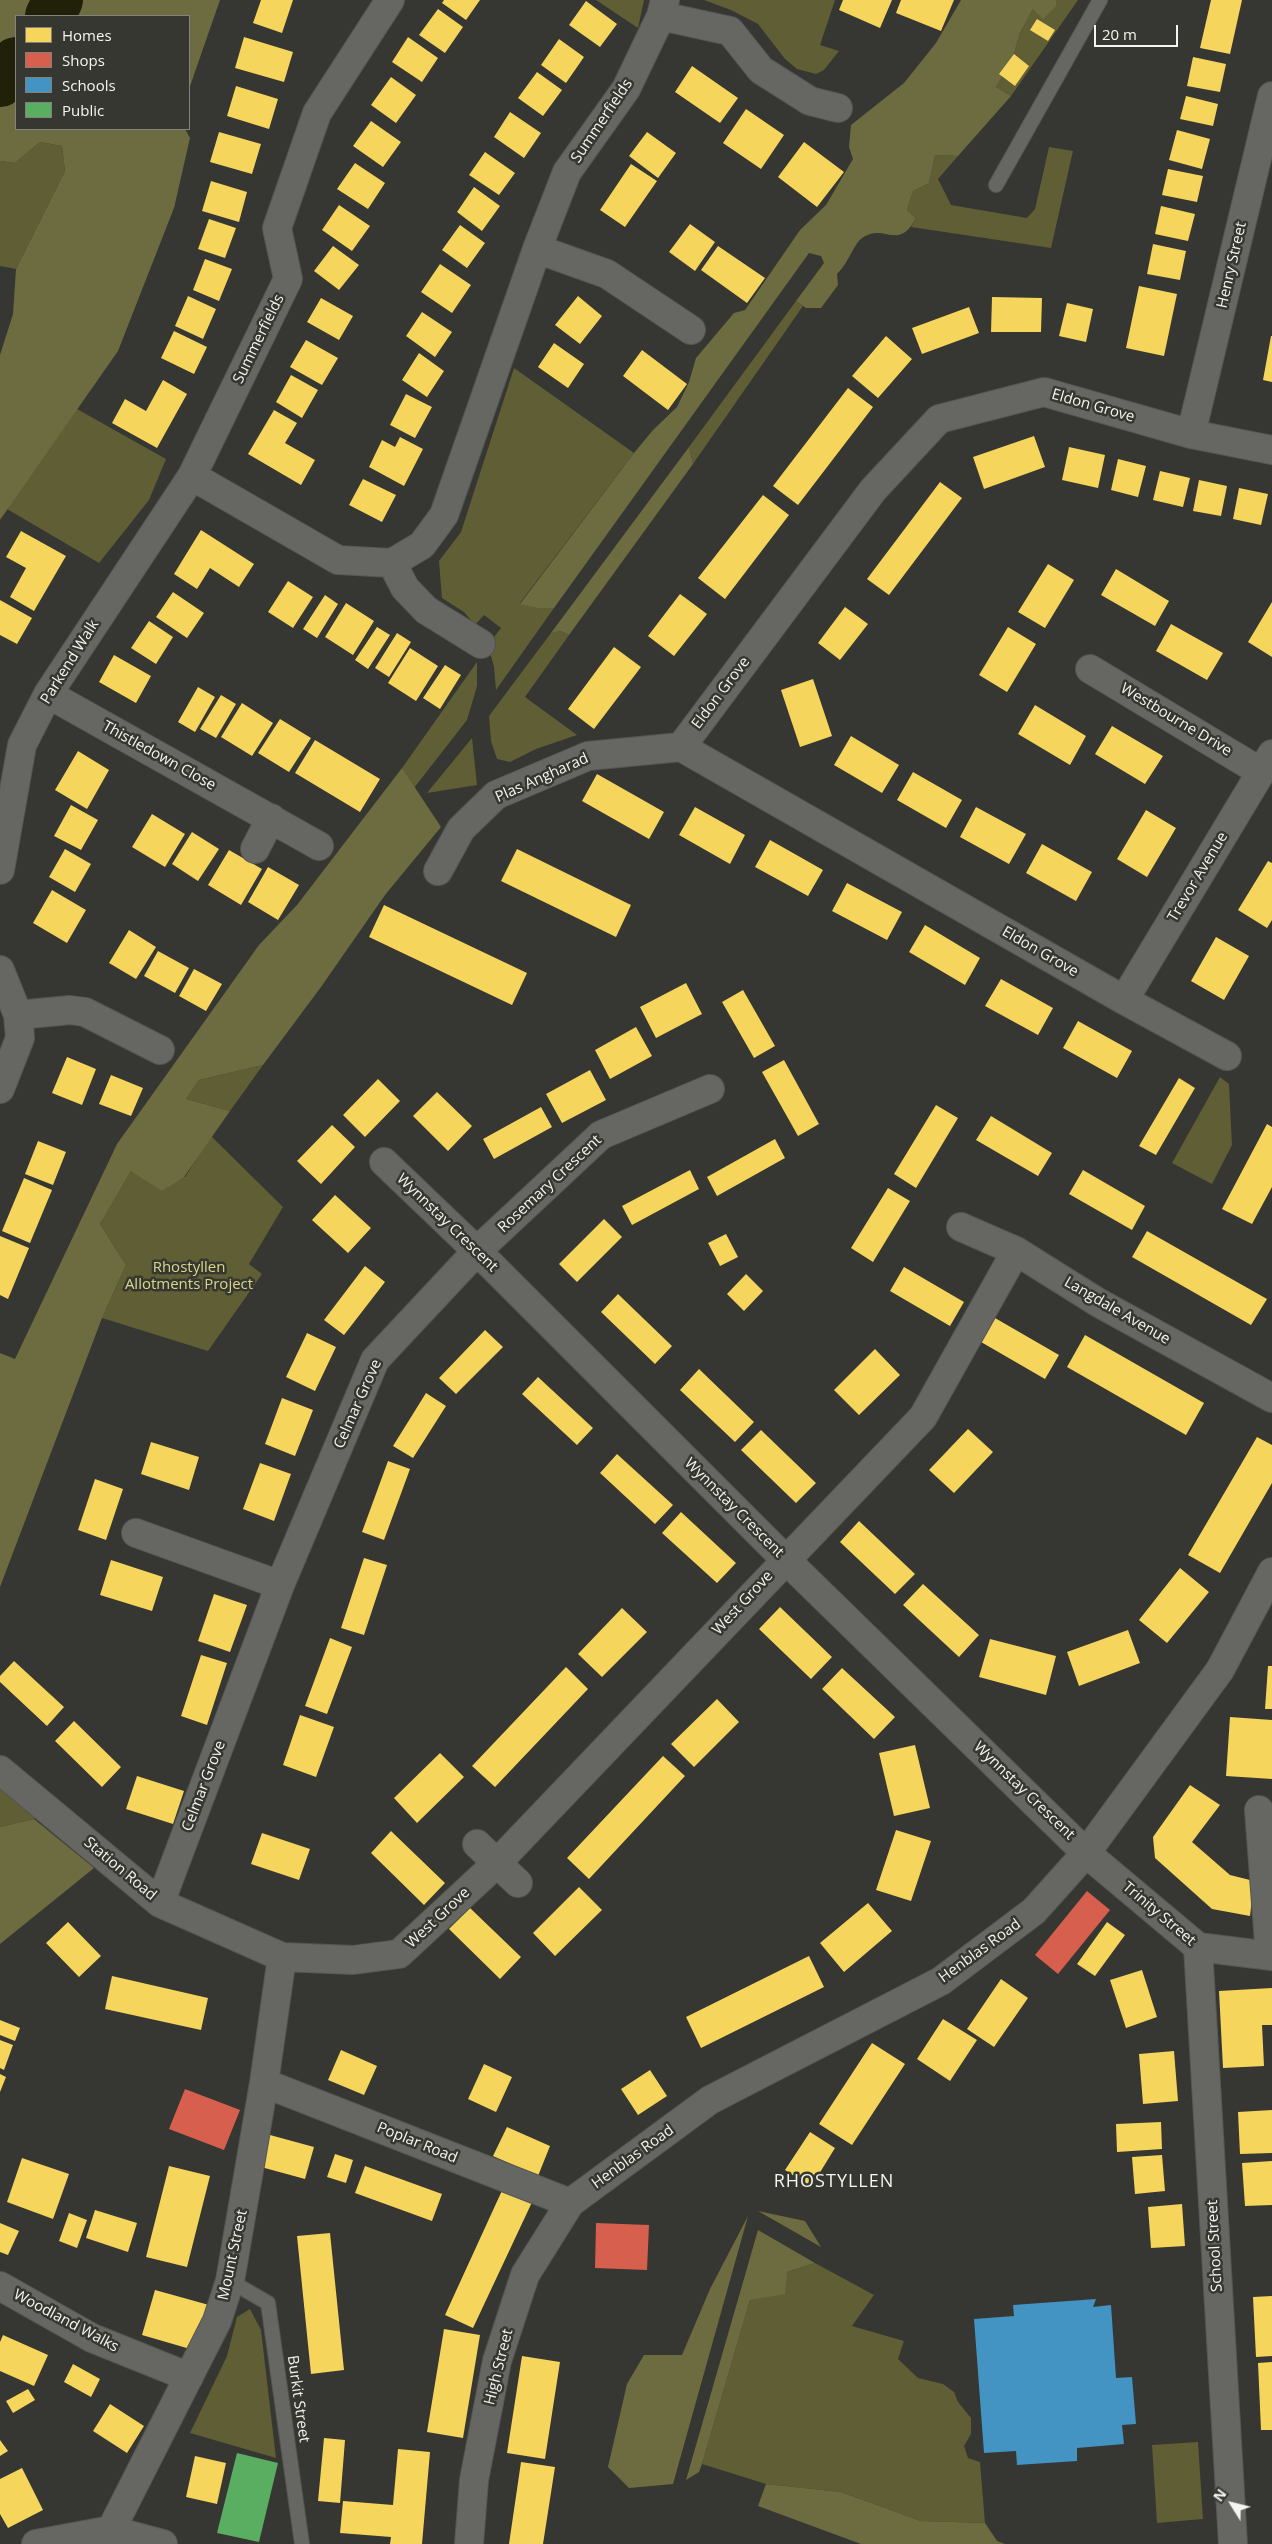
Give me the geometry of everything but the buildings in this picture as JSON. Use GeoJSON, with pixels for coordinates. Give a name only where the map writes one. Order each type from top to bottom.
{"type":"FeatureCollection","features":[{"type":"Feature","properties":{"kind":"street","name":"Summerfields"},"geometry":{"type":"LineString","coordinates":[[192,476],[288,279],[277,228],[317,113],[390,0]]}},
{"type":"Feature","properties":{"kind":"street","name":"Summerfields"},"geometry":{"type":"LineString","coordinates":[[392,563],[422,545],[444,515],[537,249],[567,172],[626,89],[663,8]]}},
{"type":"Feature","properties":{"kind":"street"},"geometry":{"type":"LineString","coordinates":[[663,8],[730,31],[761,70],[810,101],[838,108]]}},
{"type":"Feature","properties":{"kind":"street","name":"Henry Street"},"geometry":{"type":"LineString","coordinates":[[1191,434],[1272,96]]}},
{"type":"Feature","properties":{"kind":"street"},"geometry":{"type":"LineString","coordinates":[[537,249],[607,274],[691,330]]}},
{"type":"Feature","properties":{"kind":"street","name":"Eldon Grove"},"geometry":{"type":"LineString","coordinates":[[1227,1056],[1124,1000],[681,747],[873,490],[939,419],[1044,392],[1191,434],[1272,450]]}},
{"type":"Feature","properties":{"kind":"street"},"geometry":{"type":"LineString","coordinates":[[192,476],[338,560],[392,563],[406,588],[426,610],[481,644]]}},
{"type":"Feature","properties":{"kind":"street","name":"Parkend Walk"},"geometry":{"type":"LineString","coordinates":[[0,870],[22,745],[48,694],[192,476]]}},
{"type":"Feature","properties":{"kind":"street","name":"Westbourne Drive"},"geometry":{"type":"LineString","coordinates":[[1090,669],[1267,763]]}},
{"type":"Feature","properties":{"kind":"street","name":"Thistledown Close"},"geometry":{"type":"LineString","coordinates":[[48,694],[319,846]]}},
{"type":"Feature","properties":{"kind":"street","name":"Plas Angharad"},"geometry":{"type":"LineString","coordinates":[[438,871],[461,829],[496,795],[588,756],[681,747]]}},
{"type":"Feature","properties":{"kind":"street","name":"Trevor Avenue"},"geometry":{"type":"LineString","coordinates":[[1124,1000],[1267,763]]}},
{"type":"Feature","properties":{"kind":"street"},"geometry":{"type":"LineString","coordinates":[[254,849],[271,818]]}},
{"type":"Feature","properties":{"kind":"street"},"geometry":{"type":"LineString","coordinates":[[0,970],[18,1015],[20,1038],[0,1089]]}},
{"type":"Feature","properties":{"kind":"street"},"geometry":{"type":"LineString","coordinates":[[18,1015],[70,1010],[85,1012],[160,1050]]}},
{"type":"Feature","properties":{"kind":"street","name":"Rosemary Crescent"},"geometry":{"type":"LineString","coordinates":[[477,1251],[601,1135],[710,1089]]}},
{"type":"Feature","properties":{"kind":"street","name":"Wynnstay Crescent"},"geometry":{"type":"LineString","coordinates":[[384,1162],[477,1251],[785,1559],[1086,1852]]}},
{"type":"Feature","properties":{"kind":"street","name":"Langdale Avenue"},"geometry":{"type":"LineString","coordinates":[[961,1227],[1016,1252],[1099,1303],[1272,1398]]}},
{"type":"Feature","properties":{"kind":"street","name":"Celmar Grove"},"geometry":{"type":"LineString","coordinates":[[160,1903],[280,1585],[375,1360],[477,1251]]}},
{"type":"Feature","properties":{"kind":"street","name":"West Grove"},"geometry":{"type":"LineString","coordinates":[[282,1957],[353,1960],[399,1954],[497,1863],[785,1559],[923,1417],[1016,1252]]}},
{"type":"Feature","properties":{"kind":"street"},"geometry":{"type":"LineString","coordinates":[[136,1532],[280,1585]]}},
{"type":"Feature","properties":{"kind":"street","name":"Henblas Road"},"geometry":{"type":"LineString","coordinates":[[570,2203],[710,2100],[942,1980],[1034,1911],[1086,1852],[1220,1670],[1272,1572]]}},
{"type":"Feature","properties":{"kind":"street","name":"Station Road"},"geometry":{"type":"LineString","coordinates":[[0,1770],[160,1903],[282,1957]]}},
{"type":"Feature","properties":{"kind":"street"},"geometry":{"type":"LineString","coordinates":[[1259,1810],[1271,1956]]}},
{"type":"Feature","properties":{"kind":"street"},"geometry":{"type":"LineString","coordinates":[[477,1844],[518,1884]]}},
{"type":"Feature","properties":{"kind":"street","name":"Trinity Street"},"geometry":{"type":"LineString","coordinates":[[1086,1852],[1198,1947],[1271,1956]]}},
{"type":"Feature","properties":{"kind":"street","name":"School Street"},"geometry":{"type":"LineString","coordinates":[[1198,1947],[1233,2544]]}},
{"type":"Feature","properties":{"kind":"street","name":"Mount Street"},"geometry":{"type":"LineString","coordinates":[[111,2530],[217,2321],[230,2281],[264,2083],[282,1957]]}},
{"type":"Feature","properties":{"kind":"street","name":"Poplar Road"},"geometry":{"type":"LineString","coordinates":[[264,2083],[570,2203]]}},
{"type":"Feature","properties":{"kind":"street","name":"High Street"},"geometry":{"type":"LineString","coordinates":[[469,2544],[474,2480],[498,2361],[525,2275],[570,2203]]}},
{"type":"Feature","properties":{"kind":"street","name":"Woodland Walks"},"geometry":{"type":"LineString","coordinates":[[0,2286],[92,2338],[189,2377]]}},
{"type":"Feature","properties":{"kind":"street"},"geometry":{"type":"LineString","coordinates":[[36,2544],[111,2530],[163,2544]]}},
{"type":"Feature","properties":{"kind":"lane"},"geometry":{"type":"LineString","coordinates":[[996,185],[1100,0]]}},
{"type":"Feature","properties":{"kind":"lane","name":"Burkit Street"},"geometry":{"type":"LineString","coordinates":[[230,2281],[268,2303],[302,2544]]}},
{"type":"Feature","properties":{"kind":"green space"},"geometry":{"type":"Polygon","coordinates":[[[596,0],[644,0],[638,28],[596,0]]]}},
{"type":"Feature","properties":{"kind":"green space"},"geometry":{"type":"Polygon","coordinates":[[[704,0],[835,0],[820,45],[839,51],[824,70],[816,74],[797,69],[785,59],[758,24],[731,10],[704,0]]]}},
{"type":"Feature","properties":{"kind":"green space"},"geometry":{"type":"Polygon","coordinates":[[[1056,0],[1078,0],[1011,96],[996,87],[1012,60],[1020,33],[1033,9],[1057,6],[1056,0]]]}},
{"type":"Feature","properties":{"kind":"green space"},"geometry":{"type":"Polygon","coordinates":[[[40,142],[62,146],[65,171],[16,269],[0,266],[0,161],[15,163],[40,142]]]}},
{"type":"Feature","properties":{"kind":"green space"},"geometry":{"type":"Polygon","coordinates":[[[1049,147],[1073,151],[1051,248],[911,227],[916,218],[907,210],[913,191],[929,183],[935,155],[958,156],[938,179],[951,205],[1027,218],[1035,209],[1049,147]]]}},
{"type":"Feature","properties":{"kind":"green space"},"geometry":{"type":"Polygon","coordinates":[[[796,301],[803,306],[693,464],[689,447],[796,301]]]}},
{"type":"Feature","properties":{"kind":"green space"},"geometry":{"type":"Polygon","coordinates":[[[514,368],[634,453],[520,603],[537,608],[554,608],[496,690],[494,667],[488,645],[501,628],[484,615],[475,625],[464,612],[442,598],[439,561],[461,532],[514,368]]]}},
{"type":"Feature","properties":{"kind":"green space"},"geometry":{"type":"Polygon","coordinates":[[[77,409],[166,459],[149,500],[99,563],[7,509],[77,409]]]}},
{"type":"Feature","properties":{"kind":"green space"},"geometry":{"type":"Polygon","coordinates":[[[561,631],[569,635],[525,697],[577,735],[536,749],[510,762],[497,759],[491,741],[489,716],[551,633],[561,631]]]}},
{"type":"Feature","properties":{"kind":"green space"},"geometry":{"type":"Polygon","coordinates":[[[477,662],[477,686],[467,720],[414,788],[402,768],[477,662]]]}},
{"type":"Feature","properties":{"kind":"green space"},"geometry":{"type":"Polygon","coordinates":[[[472,738],[477,785],[427,793],[472,738]]]}},
{"type":"Feature","properties":{"kind":"green space"},"geometry":{"type":"Polygon","coordinates":[[[263,1065],[230,1111],[186,1099],[199,1080],[263,1065]]]}},
{"type":"Feature","properties":{"kind":"green space"},"geometry":{"type":"Polygon","coordinates":[[[1220,1077],[1229,1084],[1232,1145],[1212,1184],[1172,1163],[1220,1077]]]}},
{"type":"Feature","properties":{"kind":"green space","name":"Rhostyllen Allotments Project"},"geometry":{"type":"Polygon","coordinates":[[[211,1136],[283,1207],[249,1264],[262,1274],[208,1351],[102,1318],[126,1265],[100,1224],[131,1171],[185,1177],[211,1136]]]}},
{"type":"Feature","properties":{"kind":"green space"},"geometry":{"type":"Polygon","coordinates":[[[0,1781],[36,1811],[34,1819],[0,1827],[0,1781]]]}},
{"type":"Feature","properties":{"kind":"green space"},"geometry":{"type":"Polygon","coordinates":[[[815,2263],[874,2295],[852,2326],[904,2341],[898,2359],[918,2378],[943,2384],[954,2392],[958,2402],[971,2418],[971,2434],[964,2446],[968,2458],[980,2462],[985,2523],[921,2521],[841,2492],[766,2484],[702,2464],[750,2300],[761,2297],[787,2272],[815,2263]]]}},
{"type":"Feature","properties":{"kind":"green space"},"geometry":{"type":"Polygon","coordinates":[[[250,2309],[261,2330],[276,2458],[190,2433],[227,2356],[237,2317],[250,2309]]]}},
{"type":"Feature","properties":{"kind":"green space"},"geometry":{"type":"Polygon","coordinates":[[[1198,2442],[1203,2519],[1157,2523],[1152,2445],[1198,2442]]]}},
{"type":"Feature","properties":{"kind":"shaded area"},"geometry":{"type":"Polygon","coordinates":[[[0,0],[220,0],[190,86],[190,15],[15,15],[15,130],[186,130],[190,138],[174,208],[118,351],[0,520],[0,355],[13,314],[16,269],[65,171],[62,146],[40,142],[15,163],[0,161],[0,0]]]}},
{"type":"Feature","properties":{"kind":"shaded area"},"geometry":{"type":"Polygon","coordinates":[[[961,0],[1056,0],[1057,5],[1043,19],[1033,9],[1020,33],[1012,60],[996,87],[1011,96],[958,156],[935,155],[929,183],[913,191],[907,210],[916,218],[909,228],[903,234],[877,233],[869,234],[861,239],[837,274],[838,285],[821,308],[806,308],[796,301],[824,263],[821,256],[809,253],[554,608],[537,608],[520,604],[634,453],[653,430],[677,407],[689,382],[696,358],[734,313],[745,310],[800,230],[826,205],[853,159],[849,147],[851,125],[904,83],[936,43],[961,0]]]}},
{"type":"Feature","properties":{"kind":"shaded area"},"geometry":{"type":"Polygon","coordinates":[[[689,447],[693,464],[569,635],[561,631],[551,633],[689,447]]]}},
{"type":"Feature","properties":{"kind":"shaded area"},"geometry":{"type":"Polygon","coordinates":[[[402,768],[441,827],[385,895],[321,987],[263,1065],[199,1080],[186,1099],[230,1111],[184,1177],[162,1191],[131,1171],[100,1224],[126,1265],[102,1318],[0,1587],[0,1353],[15,1359],[117,1144],[259,945],[297,905],[402,768]]]}},
{"type":"Feature","properties":{"kind":"shaded area"},"geometry":{"type":"Polygon","coordinates":[[[34,1819],[94,1868],[0,1944],[0,1827],[34,1819]]]}},
{"type":"Feature","properties":{"kind":"shaded area"},"geometry":{"type":"Polygon","coordinates":[[[758,2211],[805,2221],[821,2247],[758,2211]]]}},
{"type":"Feature","properties":{"kind":"shaded area"},"geometry":{"type":"Polygon","coordinates":[[[748,2216],[673,2484],[629,2488],[608,2467],[627,2384],[644,2355],[682,2355],[710,2289],[748,2216]]]}},
{"type":"Feature","properties":{"kind":"shaded area"},"geometry":{"type":"Polygon","coordinates":[[[758,2230],[815,2263],[787,2272],[785,2294],[750,2300],[702,2464],[699,2472],[686,2480],[758,2230]]]}},
{"type":"Feature","properties":{"kind":"shaded area"},"geometry":{"type":"Polygon","coordinates":[[[766,2484],[841,2492],[921,2521],[985,2523],[997,2541],[1005,2544],[861,2544],[758,2506],[766,2484]]]}},
{"type":"Feature","properties":{"kind":"waterway"},"geometry":{"type":"LineString","coordinates":[[50,15],[58,0]]}},
{"type":"Feature","properties":{"kind":"waterway"},"geometry":{"type":"LineString","coordinates":[[0,82],[15,63]]}},
{"type":"Feature","properties":{"kind":"district","name":"RHOSTYLLEN"},"geometry":{"type":"Point","coordinates":[834,2182]}}]}
